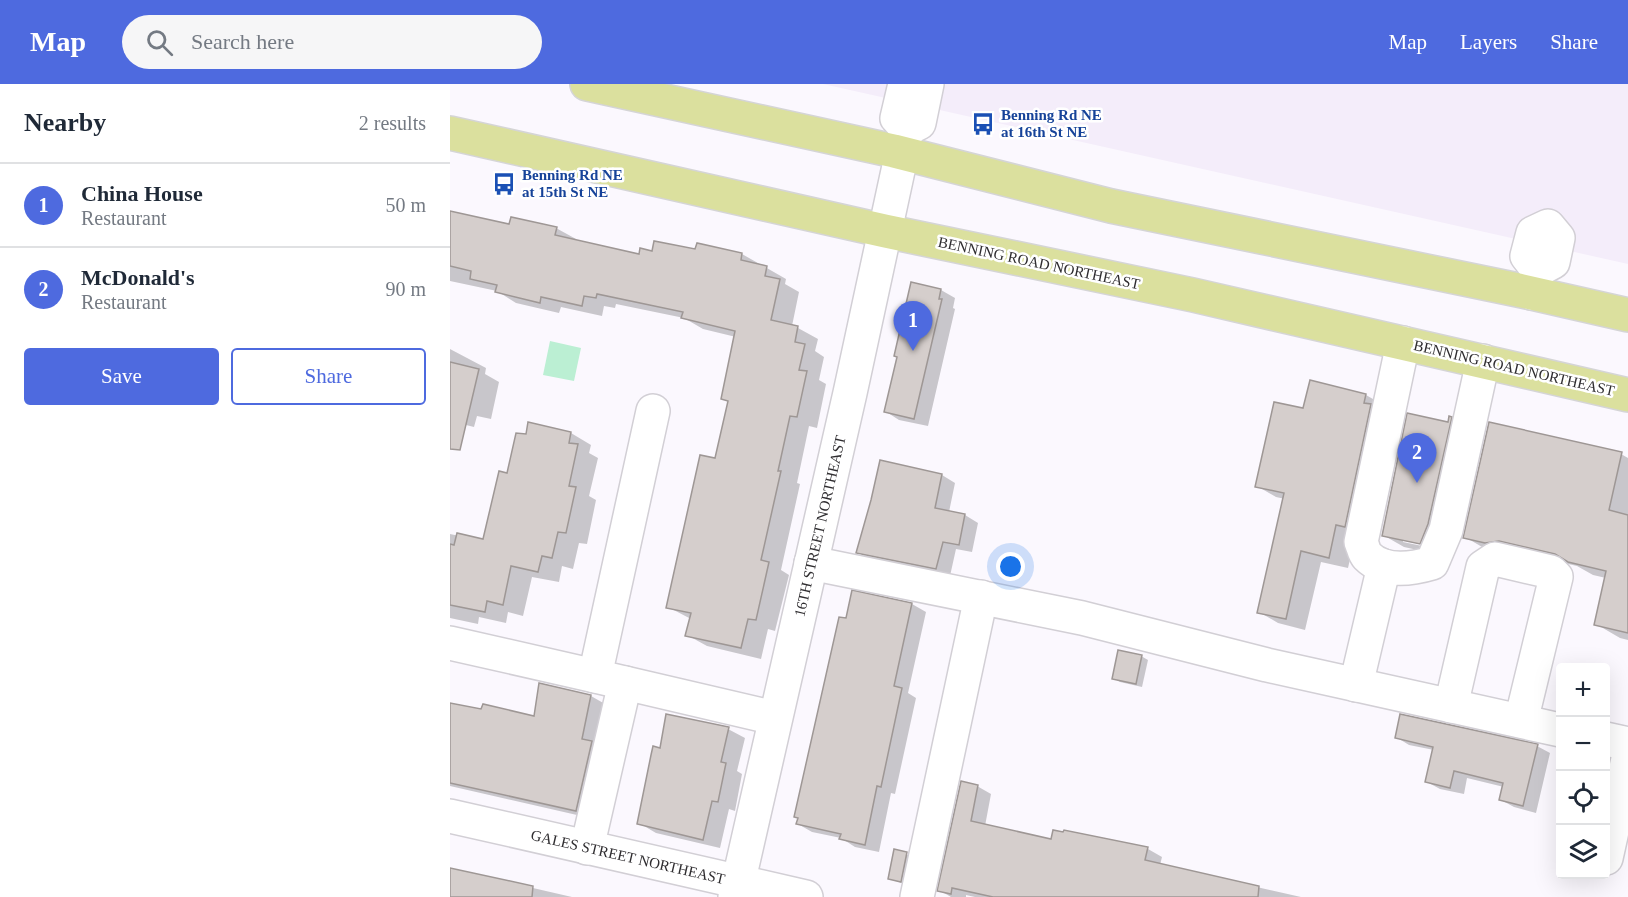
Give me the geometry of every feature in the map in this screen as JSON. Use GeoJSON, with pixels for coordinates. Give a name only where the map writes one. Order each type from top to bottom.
{"type":"FeatureCollection","features":[{"type":"Feature","properties":{"kind":"main road"},"geometry":{"type":"LineString","coordinates":[[587,84],[905,141],[1111,206],[1535,282],[1628,315]]}},
{"type":"Feature","properties":{"kind":"main road","name":"BENNING ROAD NORTHEAST"},"geometry":{"type":"LineString","coordinates":[[450,133],[885,231],[1193,295],[1628,395]]}},
{"type":"Feature","properties":{"kind":"street"},"geometry":{"type":"LineString","coordinates":[[905,84],[897,118],[905,141]]}},
{"type":"Feature","properties":{"kind":"street"},"geometry":{"type":"LineString","coordinates":[[905,141],[919,123],[927,84]]}},
{"type":"Feature","properties":{"kind":"street","name":"16TH STREET NORTHEAST"},"geometry":{"type":"LineString","coordinates":[[737,890],[905,141]]}},
{"type":"Feature","properties":{"kind":"street"},"geometry":{"type":"LineString","coordinates":[[1403,343],[1361,542],[1366,555],[1384,566],[1412,569],[1432,563],[1446,530],[1483,361]]}},
{"type":"Feature","properties":{"kind":"street"},"geometry":{"type":"LineString","coordinates":[[587,848],[610,679],[653,411]]}},
{"type":"Feature","properties":{"kind":"street"},"geometry":{"type":"LineString","coordinates":[[1451,706],[1483,567],[1495,559],[1551,572],[1556,578],[1521,721]]}},
{"type":"Feature","properties":{"kind":"street"},"geometry":{"type":"LineString","coordinates":[[811,563],[1082,618],[1267,665],[1556,728]]}},
{"type":"Feature","properties":{"kind":"street"},"geometry":{"type":"LineString","coordinates":[[1356,685],[1384,566]]}},
{"type":"Feature","properties":{"kind":"street"},"geometry":{"type":"LineString","coordinates":[[917,897],[981,597]]}},
{"type":"Feature","properties":{"kind":"street"},"geometry":{"type":"LineString","coordinates":[[450,643],[775,718]]}},
{"type":"Feature","properties":{"kind":"street"},"geometry":{"type":"LineString","coordinates":[[1610,740],[1628,744]]}},
{"type":"Feature","properties":{"kind":"street"},"geometry":{"type":"LineString","coordinates":[[1610,836],[1628,759]]}},
{"type":"Feature","properties":{"kind":"street","name":"GALES STREET NORTHEAST"},"geometry":{"type":"LineString","coordinates":[[450,816],[587,848],[737,890],[806,897]]}},
{"type":"Feature","properties":{"kind":"shaded area"},"geometry":{"type":"Polygon","coordinates":[[[823,84],[1628,84],[1628,264],[823,84]]]}},
{"type":"Feature","properties":{"kind":"green space"},"geometry":{"type":"Polygon","coordinates":[[[550,341],[581,348],[574,381],[543,375],[550,341]]]}},
{"type":"Feature","properties":{"kind":"building"},"geometry":{"type":"Polygon","coordinates":[[[450,211],[509,224],[511,217],[557,227],[555,235],[639,254],[640,248],[652,251],[654,241],[695,249],[697,243],[742,253],[741,260],[767,266],[765,276],[780,279],[771,320],[798,326],[795,342],[805,344],[799,370],[807,371],[797,417],[790,416],[778,471],[781,471],[761,560],[769,562],[756,620],[748,619],[741,648],[685,636],[691,613],[666,608],[700,455],[715,458],[728,401],[721,399],[735,331],[681,318],[683,312],[597,294],[596,298],[584,296],[582,306],[541,297],[540,303],[495,292],[497,285],[470,279],[471,271],[450,266],[450,211]]]}},
{"type":"Feature","properties":{"kind":"building"},"geometry":{"type":"Polygon","coordinates":[[[911,282],[941,289],[939,299],[942,299],[914,419],[884,412],[911,282]]]}},
{"type":"Feature","properties":{"kind":"building"},"geometry":{"type":"Polygon","coordinates":[[[450,362],[479,369],[460,450],[450,449],[450,362]]]}},
{"type":"Feature","properties":{"kind":"building"},"geometry":{"type":"Polygon","coordinates":[[[1310,380],[1366,394],[1364,403],[1371,404],[1345,527],[1336,525],[1329,558],[1301,551],[1286,619],[1257,613],[1284,493],[1255,487],[1274,402],[1303,408],[1310,380]]]}},
{"type":"Feature","properties":{"kind":"building"},"geometry":{"type":"Polygon","coordinates":[[[1407,413],[1448,422],[1449,416],[1452,417],[1428,524],[1420,544],[1382,536],[1407,413]]]}},
{"type":"Feature","properties":{"kind":"building"},"geometry":{"type":"Polygon","coordinates":[[[528,422],[571,432],[569,443],[578,444],[569,486],[576,487],[566,533],[558,532],[552,558],[542,556],[538,572],[511,566],[503,605],[487,601],[485,612],[450,605],[450,544],[454,545],[457,533],[483,539],[499,471],[507,473],[516,433],[526,434],[528,422]]]}},
{"type":"Feature","properties":{"kind":"building"},"geometry":{"type":"Polygon","coordinates":[[[1489,422],[1622,452],[1609,510],[1628,515],[1628,633],[1594,625],[1606,571],[1568,562],[1555,554],[1499,541],[1485,543],[1463,538],[1489,422]]]}},
{"type":"Feature","properties":{"kind":"building"},"geometry":{"type":"Polygon","coordinates":[[[880,460],[942,474],[935,508],[965,514],[959,545],[943,542],[936,569],[856,553],[880,460]]]}},
{"type":"Feature","properties":{"kind":"building"},"geometry":{"type":"Polygon","coordinates":[[[852,590],[912,603],[894,686],[902,688],[881,787],[877,786],[865,845],[839,839],[841,834],[796,824],[798,818],[794,817],[839,617],[846,618],[852,590]]]}},
{"type":"Feature","properties":{"kind":"building"},"geometry":{"type":"Polygon","coordinates":[[[1118,650],[1142,655],[1136,684],[1112,679],[1118,650]]]}},
{"type":"Feature","properties":{"kind":"building"},"geometry":{"type":"Polygon","coordinates":[[[539,683],[591,695],[582,739],[592,741],[576,811],[450,783],[450,703],[481,709],[483,704],[534,716],[539,683]]]}},
{"type":"Feature","properties":{"kind":"building"},"geometry":{"type":"Polygon","coordinates":[[[666,714],[729,727],[721,762],[726,763],[718,802],[712,801],[703,840],[637,824],[653,746],[660,748],[666,714]]]}},
{"type":"Feature","properties":{"kind":"building"},"geometry":{"type":"Polygon","coordinates":[[[1400,714],[1538,744],[1523,806],[1499,800],[1503,783],[1454,771],[1450,788],[1425,782],[1433,747],[1395,738],[1400,714]]]}},
{"type":"Feature","properties":{"kind":"building"},"geometry":{"type":"Polygon","coordinates":[[[961,781],[978,785],[971,821],[1051,839],[1053,830],[1063,832],[1064,830],[1148,847],[1145,860],[1259,886],[1258,897],[993,897],[952,888],[951,894],[937,891],[961,781]]]}},
{"type":"Feature","properties":{"kind":"building"},"geometry":{"type":"Polygon","coordinates":[[[894,849],[907,852],[901,882],[888,879],[894,849]]]}},
{"type":"Feature","properties":{"kind":"building"},"geometry":{"type":"Polygon","coordinates":[[[450,868],[533,886],[532,897],[450,897],[450,868]]]}},
{"type":"Feature","properties":{"kind":"place","name":"Benning Rd NE at 16th St NE"},"geometry":{"type":"Point","coordinates":[983,124]}},
{"type":"Feature","properties":{"kind":"place","name":"Benning Rd NE at 15th St NE"},"geometry":{"type":"Point","coordinates":[504,184]}},
{"type":"Feature","properties":{"kind":"place","name":"China House"},"geometry":{"type":"Point","coordinates":[913,351]}},
{"type":"Feature","properties":{"kind":"place","name":"McDonald's"},"geometry":{"type":"Point","coordinates":[1417,483]}}]}
